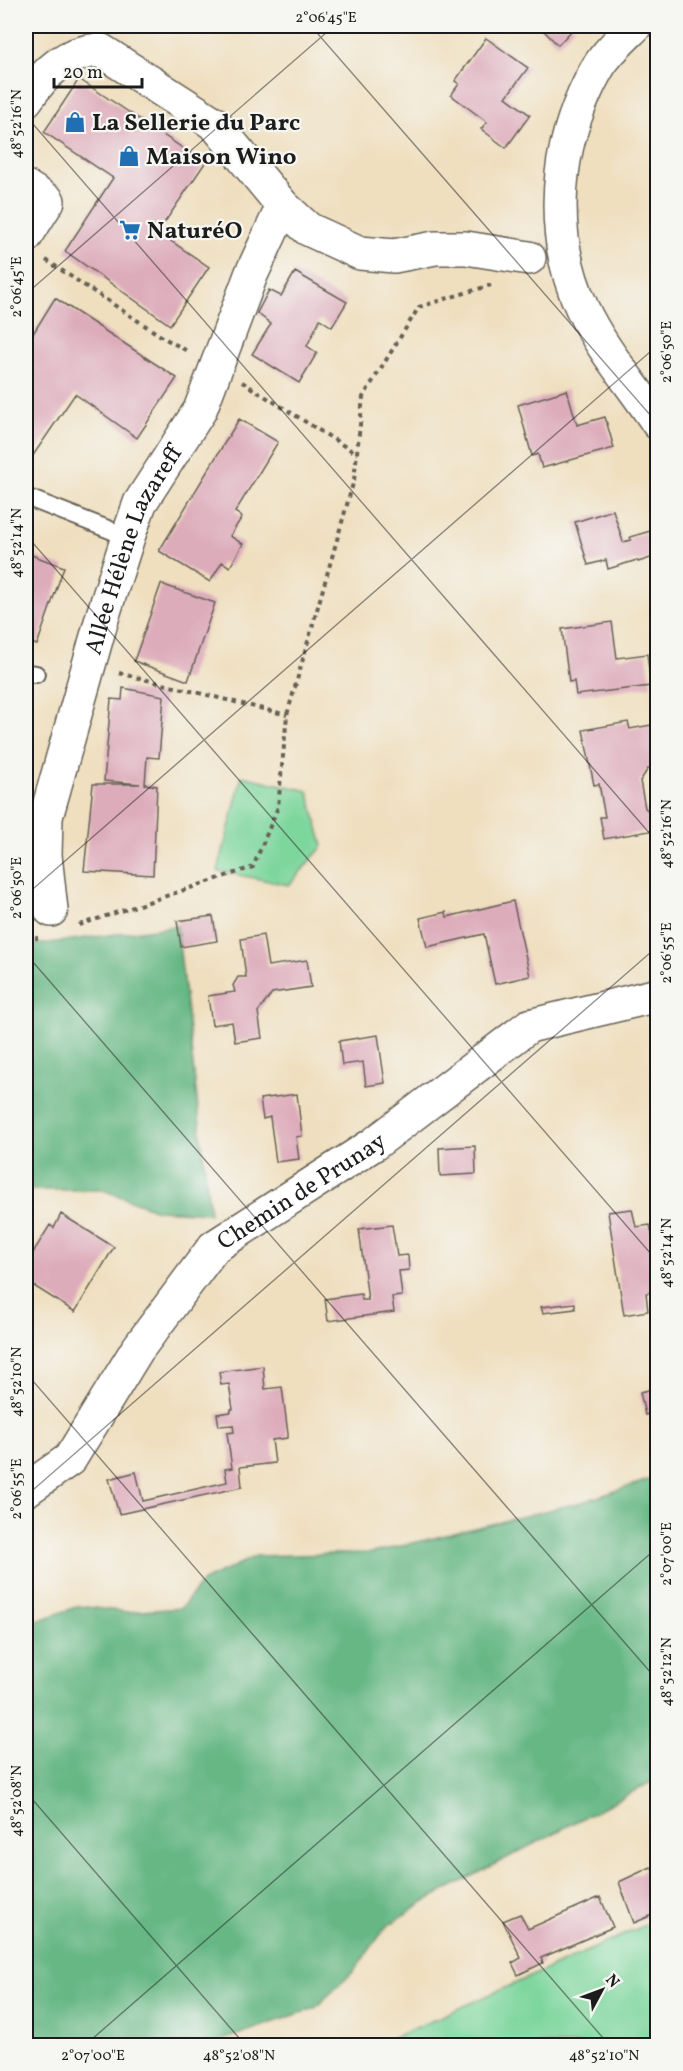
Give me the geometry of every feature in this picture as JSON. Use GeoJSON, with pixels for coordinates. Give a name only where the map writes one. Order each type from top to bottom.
{"type":"FeatureCollection","features":[{"type":"Feature","properties":{"kind":"street"},"geometry":{"type":"LineString","coordinates":[[635,26],[606,56],[573,120],[564,158],[559,204],[569,278],[583,311],[657,423]]}},
{"type":"Feature","properties":{"kind":"street"},"geometry":{"type":"LineString","coordinates":[[26,98],[60,62],[83,51],[100,50],[215,124],[283,206],[308,229],[360,253],[394,256],[435,248],[466,248],[521,257]]}},
{"type":"Feature","properties":{"kind":"street"},"geometry":{"type":"LineString","coordinates":[[26,187],[48,201],[35,248]]}},
{"type":"Feature","properties":{"kind":"street","name":"Allée Hélène Lazareff"},"geometry":{"type":"LineString","coordinates":[[55,925],[45,855],[46,817],[103,615],[140,503],[200,410],[251,275],[283,206]]}},
{"type":"Feature","properties":{"kind":"street","name":"Chemin de Prunay"},"geometry":{"type":"LineString","coordinates":[[26,1490],[70,1459],[137,1350],[214,1246],[374,1143],[529,1026],[657,995]]}},
{"type":"Feature","properties":{"kind":"lane"},"geometry":{"type":"LineString","coordinates":[[26,497],[128,537]]}},
{"type":"Feature","properties":{"kind":"path"},"geometry":{"type":"LineString","coordinates":[[35,248],[164,338]]}},
{"type":"Feature","properties":{"kind":"path"},"geometry":{"type":"LineString","coordinates":[[26,939],[55,925],[253,867],[278,807],[287,716],[354,480],[363,397],[419,307],[513,278],[521,257]]}},
{"type":"Feature","properties":{"kind":"path"},"geometry":{"type":"LineString","coordinates":[[216,366],[357,454]]}},
{"type":"Feature","properties":{"kind":"path"},"geometry":{"type":"LineString","coordinates":[[89,665],[287,716]]}},
{"type":"Feature","properties":{"kind":"path"},"geometry":{"type":"LineString","coordinates":[[327,2046],[344,2041],[346,2046]]}},
{"type":"Feature","properties":{"kind":"green space"},"geometry":{"type":"Polygon","coordinates":[[[242,776],[308,791],[323,846],[289,885],[218,871],[242,776]]]}},
{"type":"Feature","properties":{"kind":"green space"},"geometry":{"type":"Polygon","coordinates":[[[177,926],[210,1213],[157,1210],[103,1190],[26,1190],[26,946],[177,926]]]}},
{"type":"Feature","properties":{"kind":"green space"},"geometry":{"type":"Polygon","coordinates":[[[657,1477],[657,1779],[425,1901],[386,1927],[354,1971],[315,2008],[208,2045],[26,2045],[26,1625],[79,1606],[127,1612],[181,1608],[203,1581],[256,1556],[372,1553],[582,1502],[657,1477]]]}},
{"type":"Feature","properties":{"kind":"green space"},"geometry":{"type":"Polygon","coordinates":[[[657,1920],[657,2045],[377,2045],[657,1920]]]}},
{"type":"Feature","properties":{"kind":"building"},"geometry":{"type":"Polygon","coordinates":[[[539,26],[576,26],[558,45],[539,26]]]}},
{"type":"Feature","properties":{"kind":"building"},"geometry":{"type":"Polygon","coordinates":[[[486,38],[528,68],[506,97],[530,115],[506,148],[481,129],[487,122],[451,95],[459,84],[455,81],[486,38]]]}},
{"type":"Feature","properties":{"kind":"building"},"geometry":{"type":"Polygon","coordinates":[[[79,79],[205,163],[158,232],[209,267],[170,325],[65,251],[113,178],[44,132],[79,79]]]}},
{"type":"Feature","properties":{"kind":"building"},"geometry":{"type":"Polygon","coordinates":[[[295,272],[347,302],[332,327],[320,319],[307,346],[317,353],[299,383],[252,354],[271,324],[257,313],[269,290],[281,296],[295,272]]]}},
{"type":"Feature","properties":{"kind":"building"},"geometry":{"type":"Polygon","coordinates":[[[55,298],[177,378],[137,438],[75,394],[30,460],[26,459],[26,345],[55,298]]]}},
{"type":"Feature","properties":{"kind":"building"},"geometry":{"type":"Polygon","coordinates":[[[567,390],[577,425],[605,417],[614,448],[542,468],[538,454],[532,456],[518,405],[567,390]]]}},
{"type":"Feature","properties":{"kind":"building"},"geometry":{"type":"Polygon","coordinates":[[[239,419],[278,442],[235,512],[242,517],[230,536],[243,544],[230,567],[222,562],[210,582],[159,551],[239,419]]]}},
{"type":"Feature","properties":{"kind":"building"},"geometry":{"type":"Polygon","coordinates":[[[613,510],[623,542],[631,540],[630,537],[657,529],[657,556],[608,569],[606,560],[588,565],[575,522],[613,510]]]}},
{"type":"Feature","properties":{"kind":"building"},"geometry":{"type":"Polygon","coordinates":[[[26,553],[64,567],[37,645],[26,641],[26,553]]]}},
{"type":"Feature","properties":{"kind":"building"},"geometry":{"type":"Polygon","coordinates":[[[161,584],[215,603],[188,681],[134,661],[161,584]]]}},
{"type":"Feature","properties":{"kind":"building"},"geometry":{"type":"Polygon","coordinates":[[[612,622],[617,658],[647,654],[651,686],[576,695],[574,681],[569,682],[562,629],[612,622]]]}},
{"type":"Feature","properties":{"kind":"building"},"geometry":{"type":"Polygon","coordinates":[[[123,688],[164,696],[159,758],[147,757],[145,784],[157,786],[153,875],[84,871],[93,784],[140,784],[104,781],[111,699],[122,700],[123,688]]]}},
{"type":"Feature","properties":{"kind":"building"},"geometry":{"type":"Polygon","coordinates":[[[628,722],[630,729],[657,724],[657,767],[648,769],[640,781],[645,808],[657,817],[657,838],[655,830],[604,839],[600,817],[605,817],[599,784],[594,785],[583,730],[628,722]]]}},
{"type":"Feature","properties":{"kind":"building"},"geometry":{"type":"Polygon","coordinates":[[[513,901],[530,976],[495,984],[484,934],[427,947],[420,918],[446,912],[447,917],[513,901]]]}},
{"type":"Feature","properties":{"kind":"building"},"geometry":{"type":"Polygon","coordinates":[[[213,916],[217,941],[181,947],[177,921],[213,916]]]}},
{"type":"Feature","properties":{"kind":"building"},"geometry":{"type":"Polygon","coordinates":[[[263,935],[268,966],[307,960],[311,987],[272,993],[258,1012],[262,1038],[235,1042],[232,1022],[212,1025],[208,996],[235,992],[233,985],[238,977],[246,977],[241,939],[263,935]]]}},
{"type":"Feature","properties":{"kind":"building"},"geometry":{"type":"Polygon","coordinates":[[[378,1035],[385,1083],[366,1086],[363,1062],[342,1065],[339,1041],[378,1035]]]}},
{"type":"Feature","properties":{"kind":"building"},"geometry":{"type":"Polygon","coordinates":[[[297,1094],[302,1136],[296,1137],[299,1159],[276,1162],[270,1117],[263,1119],[260,1099],[297,1094]]]}},
{"type":"Feature","properties":{"kind":"building"},"geometry":{"type":"Polygon","coordinates":[[[475,1146],[476,1174],[440,1176],[439,1148],[475,1146]]]}},
{"type":"Feature","properties":{"kind":"building"},"geometry":{"type":"Polygon","coordinates":[[[632,1209],[636,1227],[650,1225],[654,1244],[657,1243],[657,1291],[646,1293],[648,1311],[624,1315],[608,1212],[632,1209]]]}},
{"type":"Feature","properties":{"kind":"building"},"geometry":{"type":"Polygon","coordinates":[[[61,1214],[114,1247],[75,1312],[26,1281],[26,1273],[30,1266],[26,1264],[50,1225],[54,1228],[61,1214]]]}},
{"type":"Feature","properties":{"kind":"building"},"geometry":{"type":"Polygon","coordinates":[[[392,1225],[397,1256],[408,1255],[409,1270],[399,1271],[402,1296],[392,1297],[394,1312],[328,1321],[325,1299],[361,1294],[362,1300],[368,1300],[359,1229],[392,1225]]]}},
{"type":"Feature","properties":{"kind":"building"},"geometry":{"type":"Polygon","coordinates":[[[575,1303],[575,1309],[543,1313],[541,1307],[575,1303]]]}},
{"type":"Feature","properties":{"kind":"building"},"geometry":{"type":"Polygon","coordinates":[[[263,1366],[265,1389],[282,1387],[288,1434],[288,1438],[272,1440],[275,1463],[240,1467],[242,1487],[119,1514],[109,1479],[136,1472],[143,1501],[227,1482],[225,1469],[232,1468],[227,1433],[234,1432],[233,1425],[219,1426],[217,1414],[231,1412],[233,1409],[229,1384],[221,1385],[219,1372],[263,1366]]]}},
{"type":"Feature","properties":{"kind":"building"},"geometry":{"type":"Polygon","coordinates":[[[657,1388],[657,1412],[645,1415],[640,1392],[657,1388]]]}},
{"type":"Feature","properties":{"kind":"building"},"geometry":{"type":"Polygon","coordinates":[[[651,1867],[657,1877],[657,1913],[634,1923],[619,1882],[651,1867]]]}},
{"type":"Feature","properties":{"kind":"building"},"geometry":{"type":"Polygon","coordinates":[[[600,1897],[613,1927],[541,1958],[543,1963],[518,1975],[512,1963],[521,1958],[503,1921],[520,1914],[528,1929],[600,1897]]]}},
{"type":"Feature","properties":{"kind":"place","name":"La Sellerie du Parc"},"geometry":{"type":"Point","coordinates":[75,122]}},
{"type":"Feature","properties":{"kind":"place","name":"Maison Wino"},"geometry":{"type":"Point","coordinates":[129,156]}},
{"type":"Feature","properties":{"kind":"place","name":"NaturéO"},"geometry":{"type":"Point","coordinates":[130,230]}}]}
